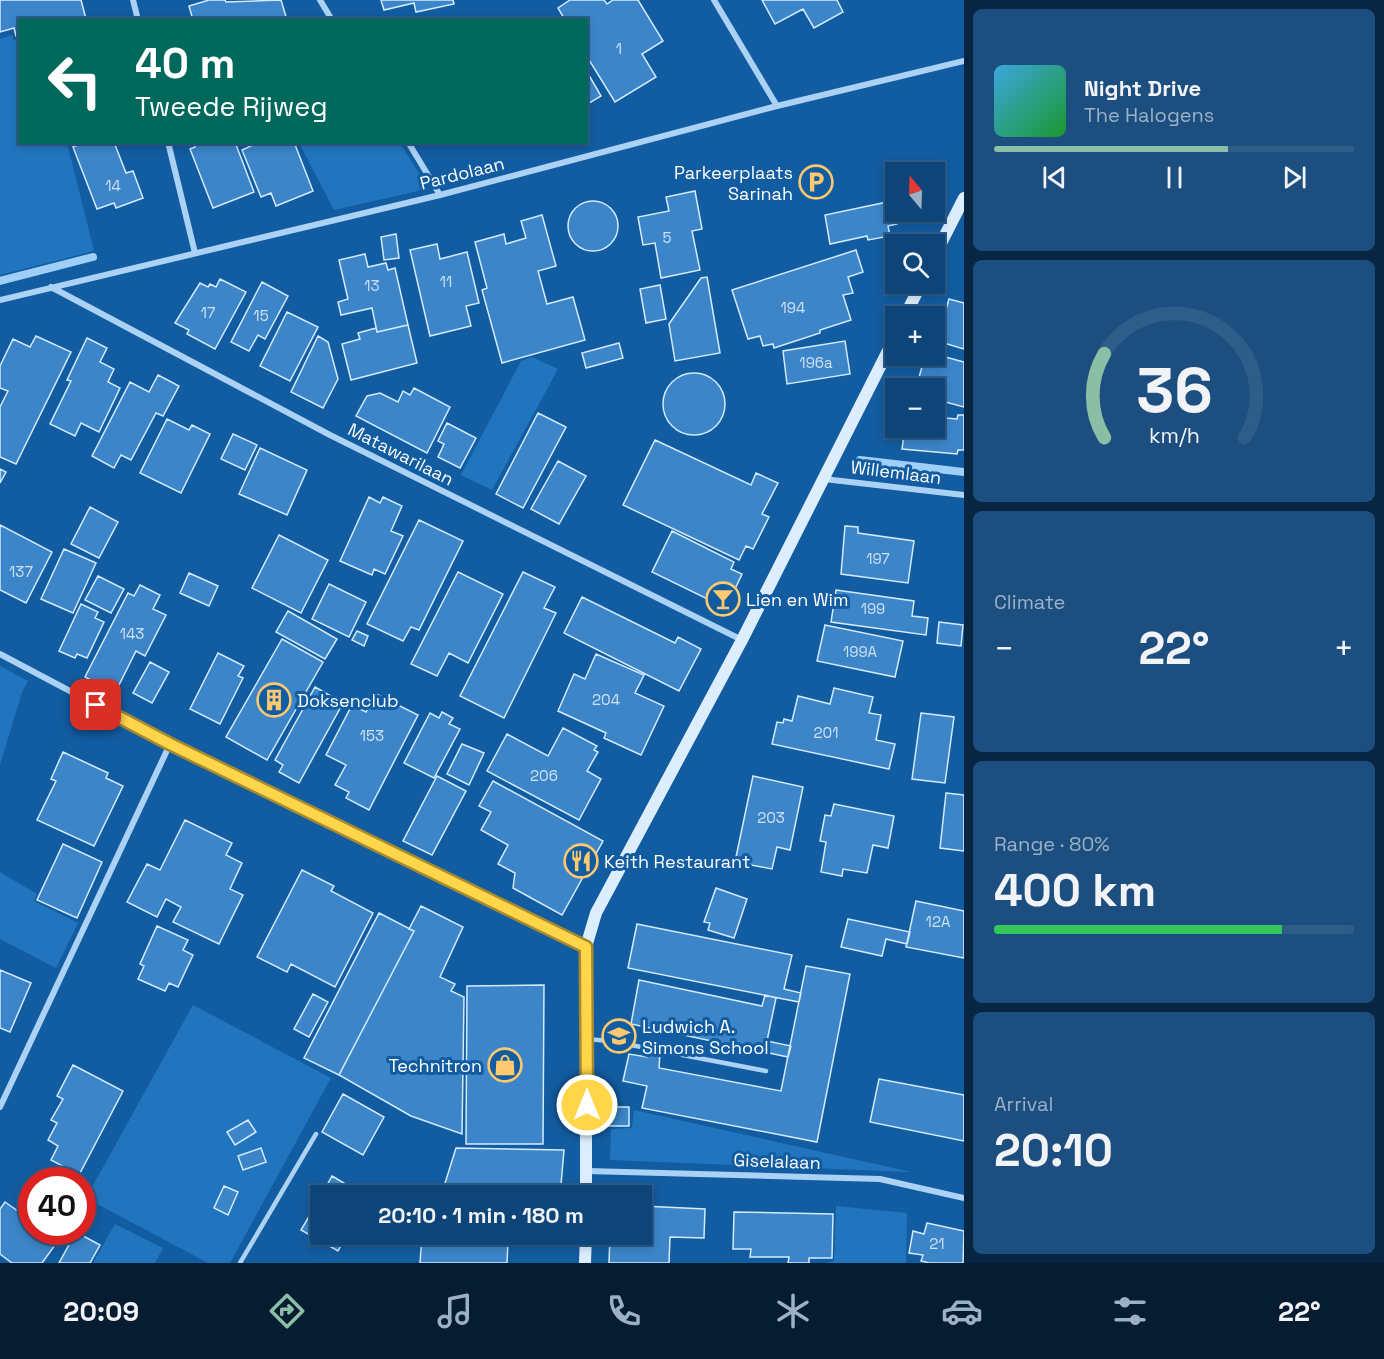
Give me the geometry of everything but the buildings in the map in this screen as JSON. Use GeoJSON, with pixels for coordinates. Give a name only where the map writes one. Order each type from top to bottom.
{"type":"FeatureCollection","features":[{"type":"Feature","properties":{"kind":"street"},"geometry":{"type":"LineString","coordinates":[[133,0],[138,18]]}},
{"type":"Feature","properties":{"kind":"street"},"geometry":{"type":"LineString","coordinates":[[320,0],[331,18]]}},
{"type":"Feature","properties":{"kind":"street"},"geometry":{"type":"LineString","coordinates":[[714,0],[777,106]]}},
{"type":"Feature","properties":{"kind":"street","name":"Pardolaan"},"geometry":{"type":"LineString","coordinates":[[0,300],[440,195],[777,106],[964,61]]}},
{"type":"Feature","properties":{"kind":"street"},"geometry":{"type":"LineString","coordinates":[[168,144],[195,253]]}},
{"type":"Feature","properties":{"kind":"street"},"geometry":{"type":"LineString","coordinates":[[409,144],[440,195]]}},
{"type":"Feature","properties":{"kind":"street"},"geometry":{"type":"LineString","coordinates":[[945,235],[964,198]]}},
{"type":"Feature","properties":{"kind":"street","name":"Matawarilaan"},"geometry":{"type":"LineString","coordinates":[[51,287],[330,435],[742,640]]}},
{"type":"Feature","properties":{"kind":"street"},"geometry":{"type":"LineString","coordinates":[[586,1185],[586,947],[596,913],[742,640],[885,357]]}},
{"type":"Feature","properties":{"kind":"street","name":"Willemlaan"},"geometry":{"type":"LineString","coordinates":[[824,479],[964,495]]}},
{"type":"Feature","properties":{"kind":"street"},"geometry":{"type":"LineString","coordinates":[[0,654],[170,744],[586,947]]}},
{"type":"Feature","properties":{"kind":"street"},"geometry":{"type":"LineString","coordinates":[[0,1107],[170,744]]}},
{"type":"Feature","properties":{"kind":"street","name":"Giselalaan"},"geometry":{"type":"LineString","coordinates":[[587,1171],[880,1179],[964,1197]]}},
{"type":"Feature","properties":{"kind":"street"},"geometry":{"type":"LineString","coordinates":[[585,1263],[586,1245]]}},
{"type":"Feature","properties":{"kind":"lane"},"geometry":{"type":"LineString","coordinates":[[586,1039],[610,1041],[766,1071]]}},
{"type":"Feature","properties":{"kind":"lane"},"geometry":{"type":"LineString","coordinates":[[240,1263],[316,1134]]}},
{"type":"Feature","properties":{"kind":"shaded area"},"geometry":{"type":"Polygon","coordinates":[[[12,35],[14,40],[18,39],[18,144],[67,144],[94,251],[0,275],[0,39],[12,35]]]}},
{"type":"Feature","properties":{"kind":"shaded area"},"geometry":{"type":"Polygon","coordinates":[[[300,144],[401,144],[422,178],[422,188],[418,191],[334,210],[300,144]]]}},
{"type":"Feature","properties":{"kind":"shaded area"},"geometry":{"type":"Polygon","coordinates":[[[532,357],[558,369],[492,490],[461,475],[521,361],[532,357]]]}},
{"type":"Feature","properties":{"kind":"shaded area"},"geometry":{"type":"Polygon","coordinates":[[[0,666],[28,681],[22,692],[0,765],[0,666]]]}},
{"type":"Feature","properties":{"kind":"shaded area"},"geometry":{"type":"Polygon","coordinates":[[[0,872],[37,894],[34,901],[78,923],[56,968],[0,939],[0,872]]]}},
{"type":"Feature","properties":{"kind":"shaded area"},"geometry":{"type":"Polygon","coordinates":[[[193,1005],[331,1078],[230,1263],[208,1263],[96,1203],[96,1180],[193,1005]]]}},
{"type":"Feature","properties":{"kind":"shaded area"},"geometry":{"type":"Polygon","coordinates":[[[634,1110],[911,1172],[610,1160],[611,1129],[632,1128],[634,1110]]]}},
{"type":"Feature","properties":{"kind":"shaded area"},"geometry":{"type":"Polygon","coordinates":[[[836,1206],[907,1213],[906,1263],[826,1263],[834,1261],[836,1206]]]}},
{"type":"Feature","properties":{"kind":"shaded area"},"geometry":{"type":"Polygon","coordinates":[[[115,1224],[163,1248],[155,1263],[93,1263],[115,1224]]]}},
{"type":"Feature","properties":{"kind":"waterway"},"geometry":{"type":"LineString","coordinates":[[0,281],[93,257]]}},
{"type":"Feature","properties":{"kind":"waterway"},"geometry":{"type":"LineString","coordinates":[[860,460],[964,472]]}},
{"type":"Feature","properties":{"kind":"place","name":"Parkeerplaats Sarinah"},"geometry":{"type":"Point","coordinates":[816,182]}},
{"type":"Feature","properties":{"kind":"place","name":"Lien en Wim"},"geometry":{"type":"Point","coordinates":[723,599]}},
{"type":"Feature","properties":{"kind":"place","name":"Doksenclub"},"geometry":{"type":"Point","coordinates":[274,700]}},
{"type":"Feature","properties":{"kind":"place","name":"Keith Restaurant"},"geometry":{"type":"Point","coordinates":[581,861]}},
{"type":"Feature","properties":{"kind":"place","name":"Ludwich A. Simons School"},"geometry":{"type":"Point","coordinates":[619,1036]}},
{"type":"Feature","properties":{"kind":"place","name":"Technitron"},"geometry":{"type":"Point","coordinates":[505,1065]}},
{"type":"Feature","properties":{"kind":"route"},"geometry":{"type":"LineString","coordinates":[[96,705],[170,744],[586,947],[587,1105]]}}]}
